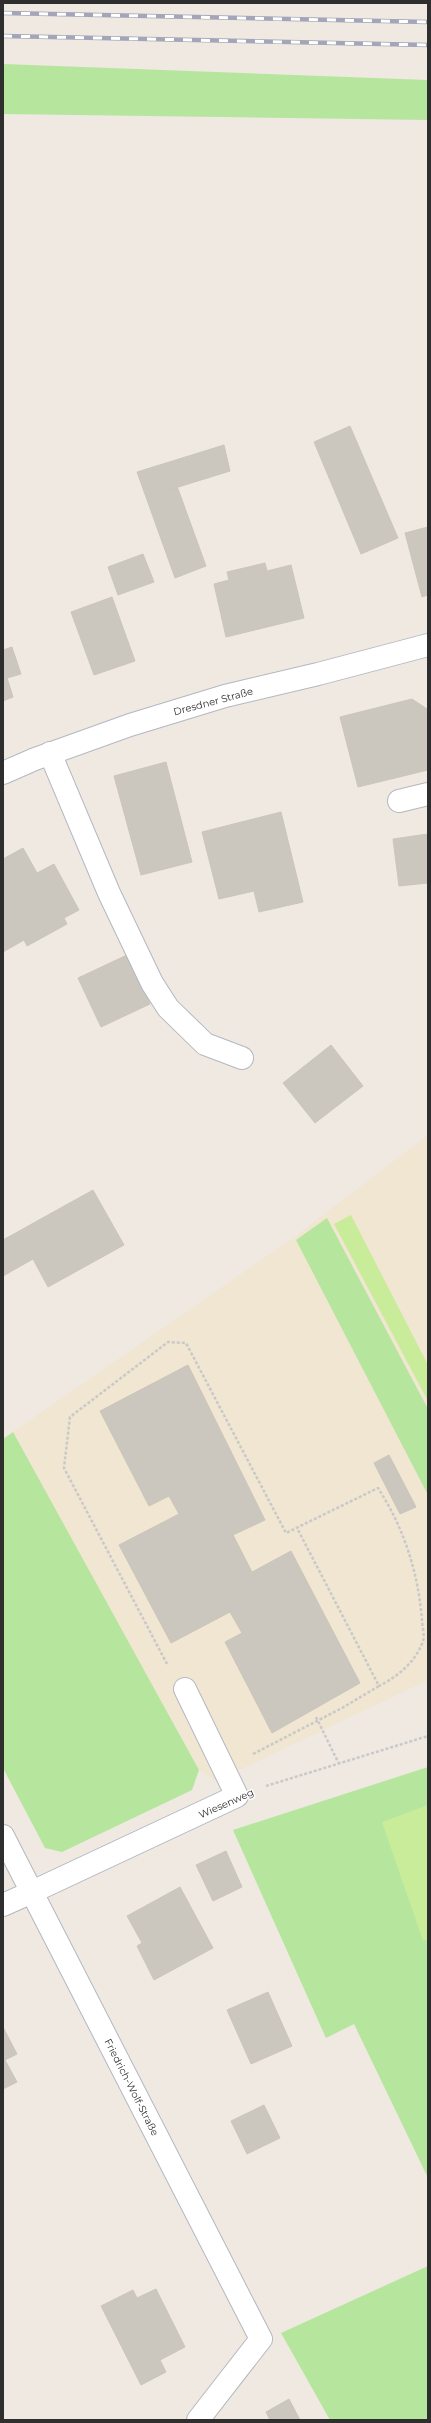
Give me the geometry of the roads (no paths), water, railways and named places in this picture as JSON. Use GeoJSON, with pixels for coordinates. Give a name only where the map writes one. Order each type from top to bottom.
{"type":"FeatureCollection","features":[{"type":"Feature","properties":{"kind":"street","name":"Dresdner Straße"},"geometry":{"type":"LineString","coordinates":[[3,773],[50,753],[130,724],[225,696],[318,674],[428,645]]}},
{"type":"Feature","properties":{"kind":"street"},"geometry":{"type":"LineString","coordinates":[[50,753],[109,893],[156,989],[168,1008],[205,1044],[242,1058]]}},
{"type":"Feature","properties":{"kind":"street"},"geometry":{"type":"LineString","coordinates":[[399,802],[428,794]]}},
{"type":"Feature","properties":{"kind":"street","name":"Wiesenweg"},"geometry":{"type":"LineString","coordinates":[[3,1905],[237,1796],[185,1689]]}},
{"type":"Feature","properties":{"kind":"street","name":"Friedrich-Wolf-Straße"},"geometry":{"type":"LineString","coordinates":[[3,1836],[260,2339],[198,2420]]}},
{"type":"Feature","properties":{"kind":"railway"},"geometry":{"type":"LineString","coordinates":[[3,13],[428,22]]}},
{"type":"Feature","properties":{"kind":"railway"},"geometry":{"type":"LineString","coordinates":[[3,36],[428,45]]}}]}
